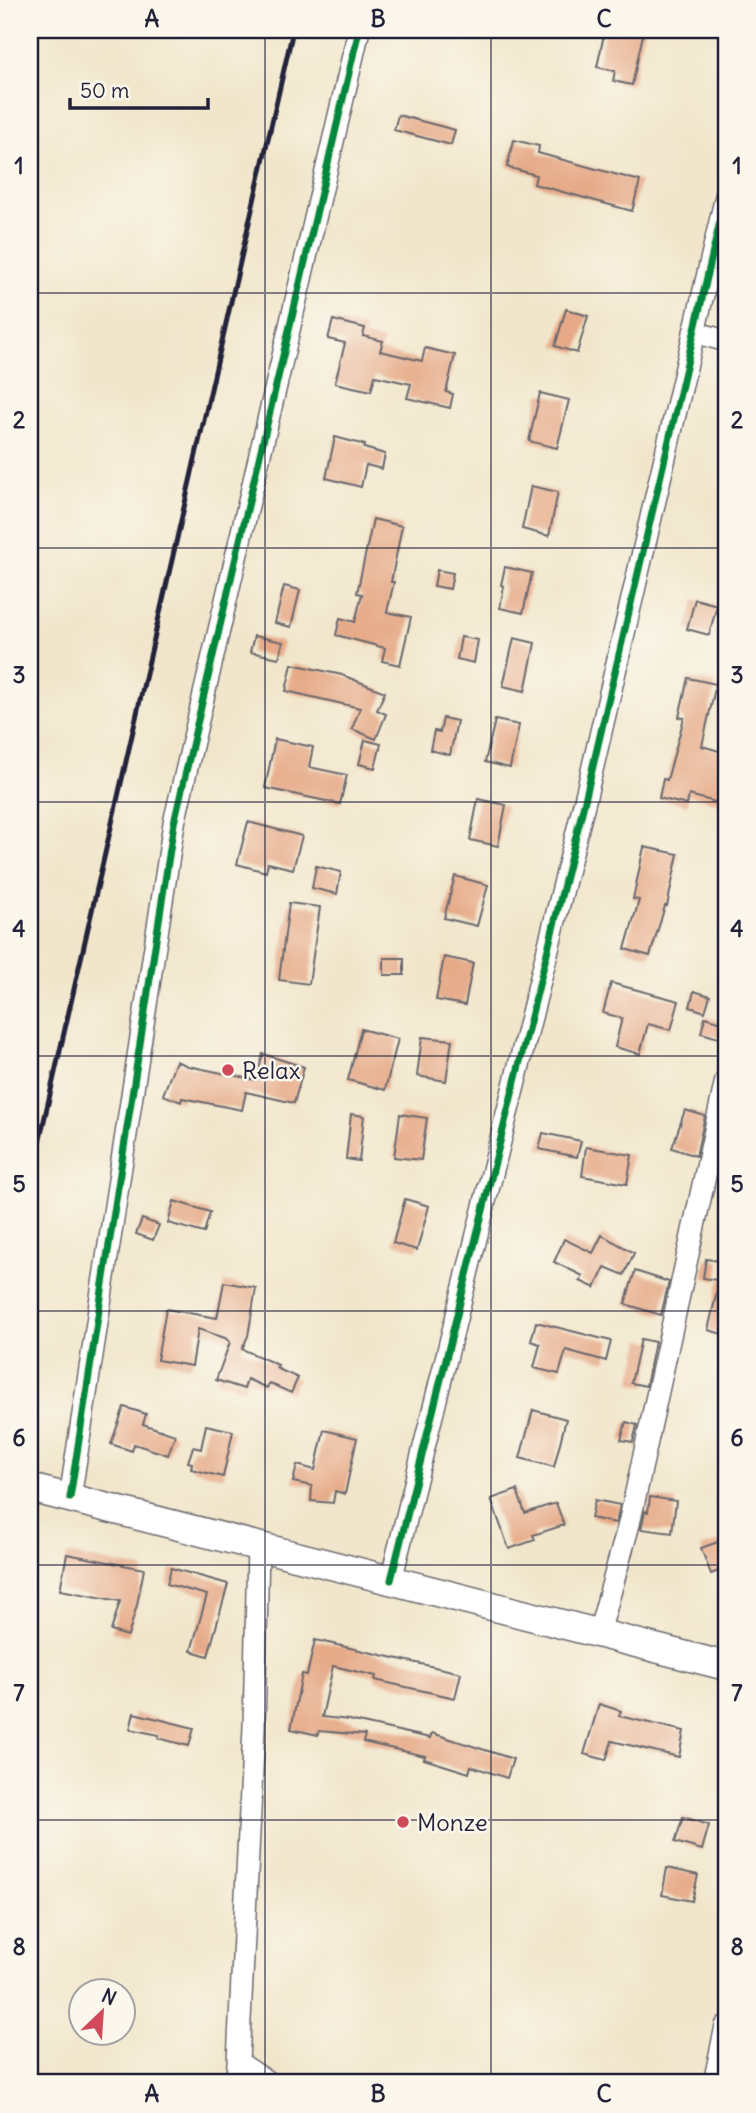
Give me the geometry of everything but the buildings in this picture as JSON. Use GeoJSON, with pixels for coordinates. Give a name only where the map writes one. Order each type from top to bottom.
{"type":"FeatureCollection","features":[{"type":"Feature","properties":{"kind":"street"},"geometry":{"type":"LineString","coordinates":[[70,1498],[174,823],[359,30]]}},
{"type":"Feature","properties":{"kind":"street"},"geometry":{"type":"LineString","coordinates":[[391,1580],[586,796],[726,196]]}},
{"type":"Feature","properties":{"kind":"street"},"geometry":{"type":"LineString","coordinates":[[694,332],[726,341]]}},
{"type":"Feature","properties":{"kind":"street"},"geometry":{"type":"LineString","coordinates":[[599,1633],[629,1524],[726,1080]]}},
{"type":"Feature","properties":{"kind":"street"},"geometry":{"type":"LineString","coordinates":[[30,1488],[726,1667]]}},
{"type":"Feature","properties":{"kind":"street"},"geometry":{"type":"LineString","coordinates":[[258,1546],[254,1727],[238,2073],[270,2083]]}},
{"type":"Feature","properties":{"kind":"street"},"geometry":{"type":"LineString","coordinates":[[714,2083],[726,2026]]}},
{"type":"Feature","properties":{"kind":"railway"},"geometry":{"type":"LineString","coordinates":[[30,1182],[293,30]]}},
{"type":"Feature","properties":{"kind":"cycle path"},"geometry":{"type":"LineString","coordinates":[[70,1498],[174,823],[359,30]]}},
{"type":"Feature","properties":{"kind":"cycle path"},"geometry":{"type":"LineString","coordinates":[[391,1580],[586,796],[726,196]]}},
{"type":"Feature","properties":{"kind":"place","name":"Relax"},"geometry":{"type":"Point","coordinates":[228,1070]}},
{"type":"Feature","properties":{"kind":"place","name":"Monze"},"geometry":{"type":"Point","coordinates":[403,1822]}}]}
